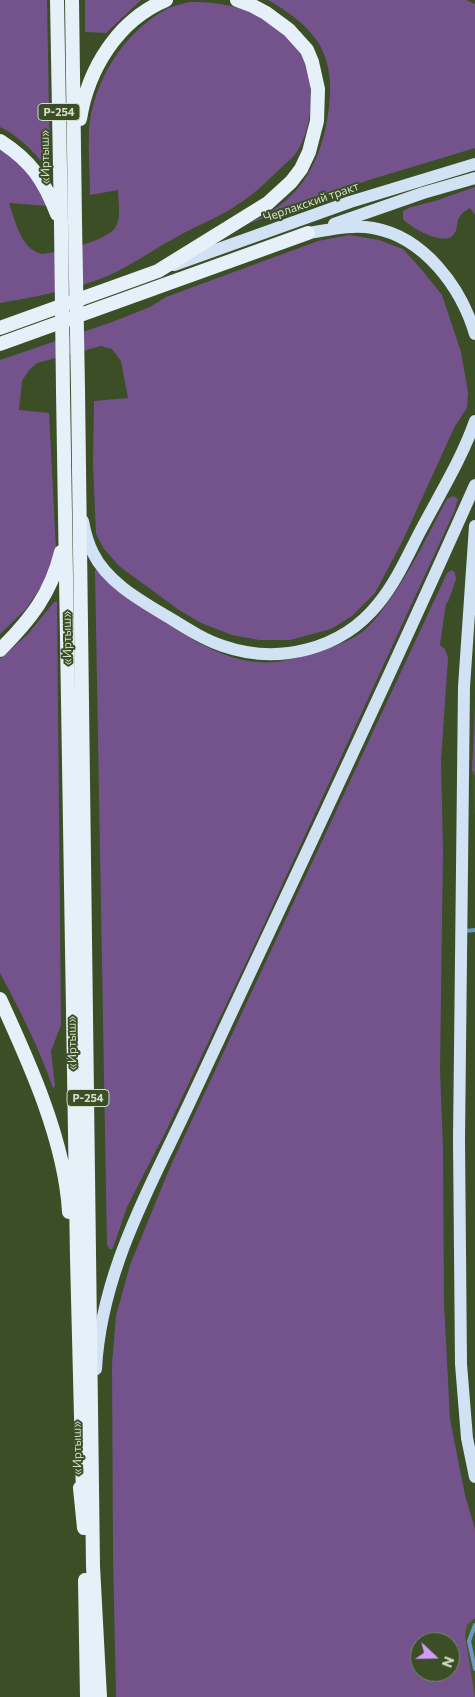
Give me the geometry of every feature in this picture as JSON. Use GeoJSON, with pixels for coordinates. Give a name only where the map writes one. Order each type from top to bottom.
{"type":"FeatureCollection","features":[{"type":"Feature","properties":{"kind":"highway","name":"«Иртыш»"},"geometry":{"type":"LineString","coordinates":[[57,0],[77,1248],[88,1697]]}},
{"type":"Feature","properties":{"kind":"highway","name":"Р-254"},"geometry":{"type":"LineString","coordinates":[[72,0],[75,177]]}},
{"type":"Feature","properties":{"kind":"highway"},"geometry":{"type":"LineString","coordinates":[[75,177],[83,101],[95,71],[104,55],[129,24],[143,12],[166,0]]}},
{"type":"Feature","properties":{"kind":"highway"},"geometry":{"type":"LineString","coordinates":[[0,328],[158,271],[251,215],[280,192],[301,168],[313,138],[317,121],[318,89],[307,50],[279,22],[253,6],[237,0]]}},
{"type":"Feature","properties":{"kind":"highway"},"geometry":{"type":"LineString","coordinates":[[0,141],[20,155],[40,178],[49,192],[61,224]]}},
{"type":"Feature","properties":{"kind":"highway","name":"«Иртыш»"},"geometry":{"type":"LineString","coordinates":[[75,177],[93,1566],[100,1697]]}},
{"type":"Feature","properties":{"kind":"highway"},"geometry":{"type":"LineString","coordinates":[[0,344],[308,233]]}},
{"type":"Feature","properties":{"kind":"highway"},"geometry":{"type":"LineString","coordinates":[[0,322],[38,314]]}},
{"type":"Feature","properties":{"kind":"highway"},"geometry":{"type":"LineString","coordinates":[[0,650],[29,619],[51,584],[62,548],[65,514]]}},
{"type":"Feature","properties":{"kind":"highway"},"geometry":{"type":"LineString","coordinates":[[0,999],[32,1071],[44,1104],[57,1147],[69,1209],[74,1413],[84,1528]]}},
{"type":"Feature","properties":{"kind":"main road","name":"Черлакский тракт"},"geometry":{"type":"LineString","coordinates":[[158,271],[350,202],[475,164]]}},
{"type":"Feature","properties":{"kind":"main road"},"geometry":{"type":"LineString","coordinates":[[308,233],[424,193],[475,178]]}},
{"type":"Feature","properties":{"kind":"main road"},"geometry":{"type":"LineString","coordinates":[[308,233],[354,227],[373,228],[403,240],[429,259],[453,286],[464,305],[475,334]]}},
{"type":"Feature","properties":{"kind":"main road"},"geometry":{"type":"LineString","coordinates":[[80,498],[83,520],[93,553],[106,572],[140,600],[196,634],[225,646],[260,654],[293,652],[324,644],[338,638],[363,620],[378,604],[397,575],[461,454],[475,421]]}},
{"type":"Feature","properties":{"kind":"main road"},"geometry":{"type":"LineString","coordinates":[[93,1566],[97,1469],[97,1360],[101,1322],[114,1275],[136,1215],[428,591],[475,485]]}},
{"type":"Feature","properties":{"kind":"main road"},"geometry":{"type":"LineString","coordinates":[[475,526],[464,687],[459,1139],[461,1364],[467,1438],[475,1477]]}},
{"type":"Feature","properties":{"kind":"lane"},"geometry":{"type":"LineString","coordinates":[[462,931],[475,930]]}},
{"type":"Feature","properties":{"kind":"lane"},"geometry":{"type":"LineString","coordinates":[[475,1625],[469,1641],[475,1669]]}},
{"type":"Feature","properties":{"kind":"shaded area"},"geometry":{"type":"Polygon","coordinates":[[[0,0],[47,0],[50,163],[48,167],[19,139],[0,127],[0,0]]]}},
{"type":"Feature","properties":{"kind":"shaded area"},"geometry":{"type":"Polygon","coordinates":[[[85,0],[141,0],[106,33],[85,32],[85,0]]]}},
{"type":"Feature","properties":{"kind":"shaded area"},"geometry":{"type":"Polygon","coordinates":[[[268,0],[466,0],[475,4],[475,148],[369,180],[242,226],[278,207],[304,180],[313,165],[320,147],[326,128],[329,107],[329,71],[320,46],[299,21],[268,0]]]}},
{"type":"Feature","properties":{"kind":"shaded area"},"geometry":{"type":"Polygon","coordinates":[[[190,2],[229,6],[252,13],[274,26],[300,51],[308,74],[311,105],[309,119],[300,147],[292,158],[246,199],[215,218],[181,234],[119,271],[76,287],[0,303],[0,149],[23,166],[29,173],[45,197],[48,206],[9,203],[24,241],[33,250],[43,254],[60,251],[82,245],[110,233],[115,228],[118,220],[118,190],[90,195],[89,129],[97,94],[113,60],[136,32],[165,10],[190,2]]]}},
{"type":"Feature","properties":{"kind":"shaded area"},"geometry":{"type":"Polygon","coordinates":[[[475,187],[475,215],[470,208],[464,212],[458,220],[455,233],[452,236],[447,238],[434,237],[413,227],[403,219],[403,211],[411,207],[475,187]]]}},
{"type":"Feature","properties":{"kind":"shaded area"},"geometry":{"type":"Polygon","coordinates":[[[349,235],[379,240],[403,249],[442,295],[461,352],[468,392],[467,408],[455,426],[402,542],[375,593],[352,616],[331,629],[290,640],[259,640],[232,635],[201,623],[179,610],[119,566],[104,549],[96,534],[93,465],[94,401],[128,398],[121,361],[112,349],[101,346],[37,363],[29,370],[22,381],[19,410],[49,413],[56,549],[45,581],[25,610],[0,634],[0,360],[112,322],[150,307],[166,297],[318,241],[349,235]]]}},
{"type":"Feature","properties":{"kind":"shaded area"},"geometry":{"type":"Polygon","coordinates":[[[453,496],[458,499],[454,512],[254,946],[167,1129],[127,1207],[113,1248],[110,1250],[107,1245],[95,570],[99,569],[159,617],[203,645],[227,655],[251,661],[276,662],[286,660],[338,645],[365,630],[393,596],[447,499],[453,496]]]}},
{"type":"Feature","properties":{"kind":"shaded area"},"geometry":{"type":"Polygon","coordinates":[[[452,570],[455,573],[456,579],[446,603],[440,645],[445,649],[448,658],[441,760],[443,850],[440,1070],[443,1149],[444,1303],[450,1419],[465,1495],[475,1529],[475,1618],[467,1625],[465,1635],[475,1697],[116,1697],[112,1364],[116,1316],[130,1265],[171,1165],[447,573],[452,570]]]}},
{"type":"Feature","properties":{"kind":"shaded area"},"geometry":{"type":"Polygon","coordinates":[[[57,601],[61,1025],[51,1051],[55,1086],[53,1088],[29,1029],[0,973],[0,659],[28,634],[54,602],[57,601]]]}},
{"type":"Feature","properties":{"kind":"shaded area"},"geometry":{"type":"Polygon","coordinates":[[[475,689],[475,812],[474,815],[472,770],[475,689]]]}},
{"type":"Feature","properties":{"kind":"shaded area"},"geometry":{"type":"Polygon","coordinates":[[[475,711],[475,776],[472,770],[475,711]]]}},
{"type":"Feature","properties":{"kind":"shaded area"},"geometry":{"type":"Polygon","coordinates":[[[475,1618],[475,1697],[465,1635],[467,1625],[475,1618]]]}}]}
